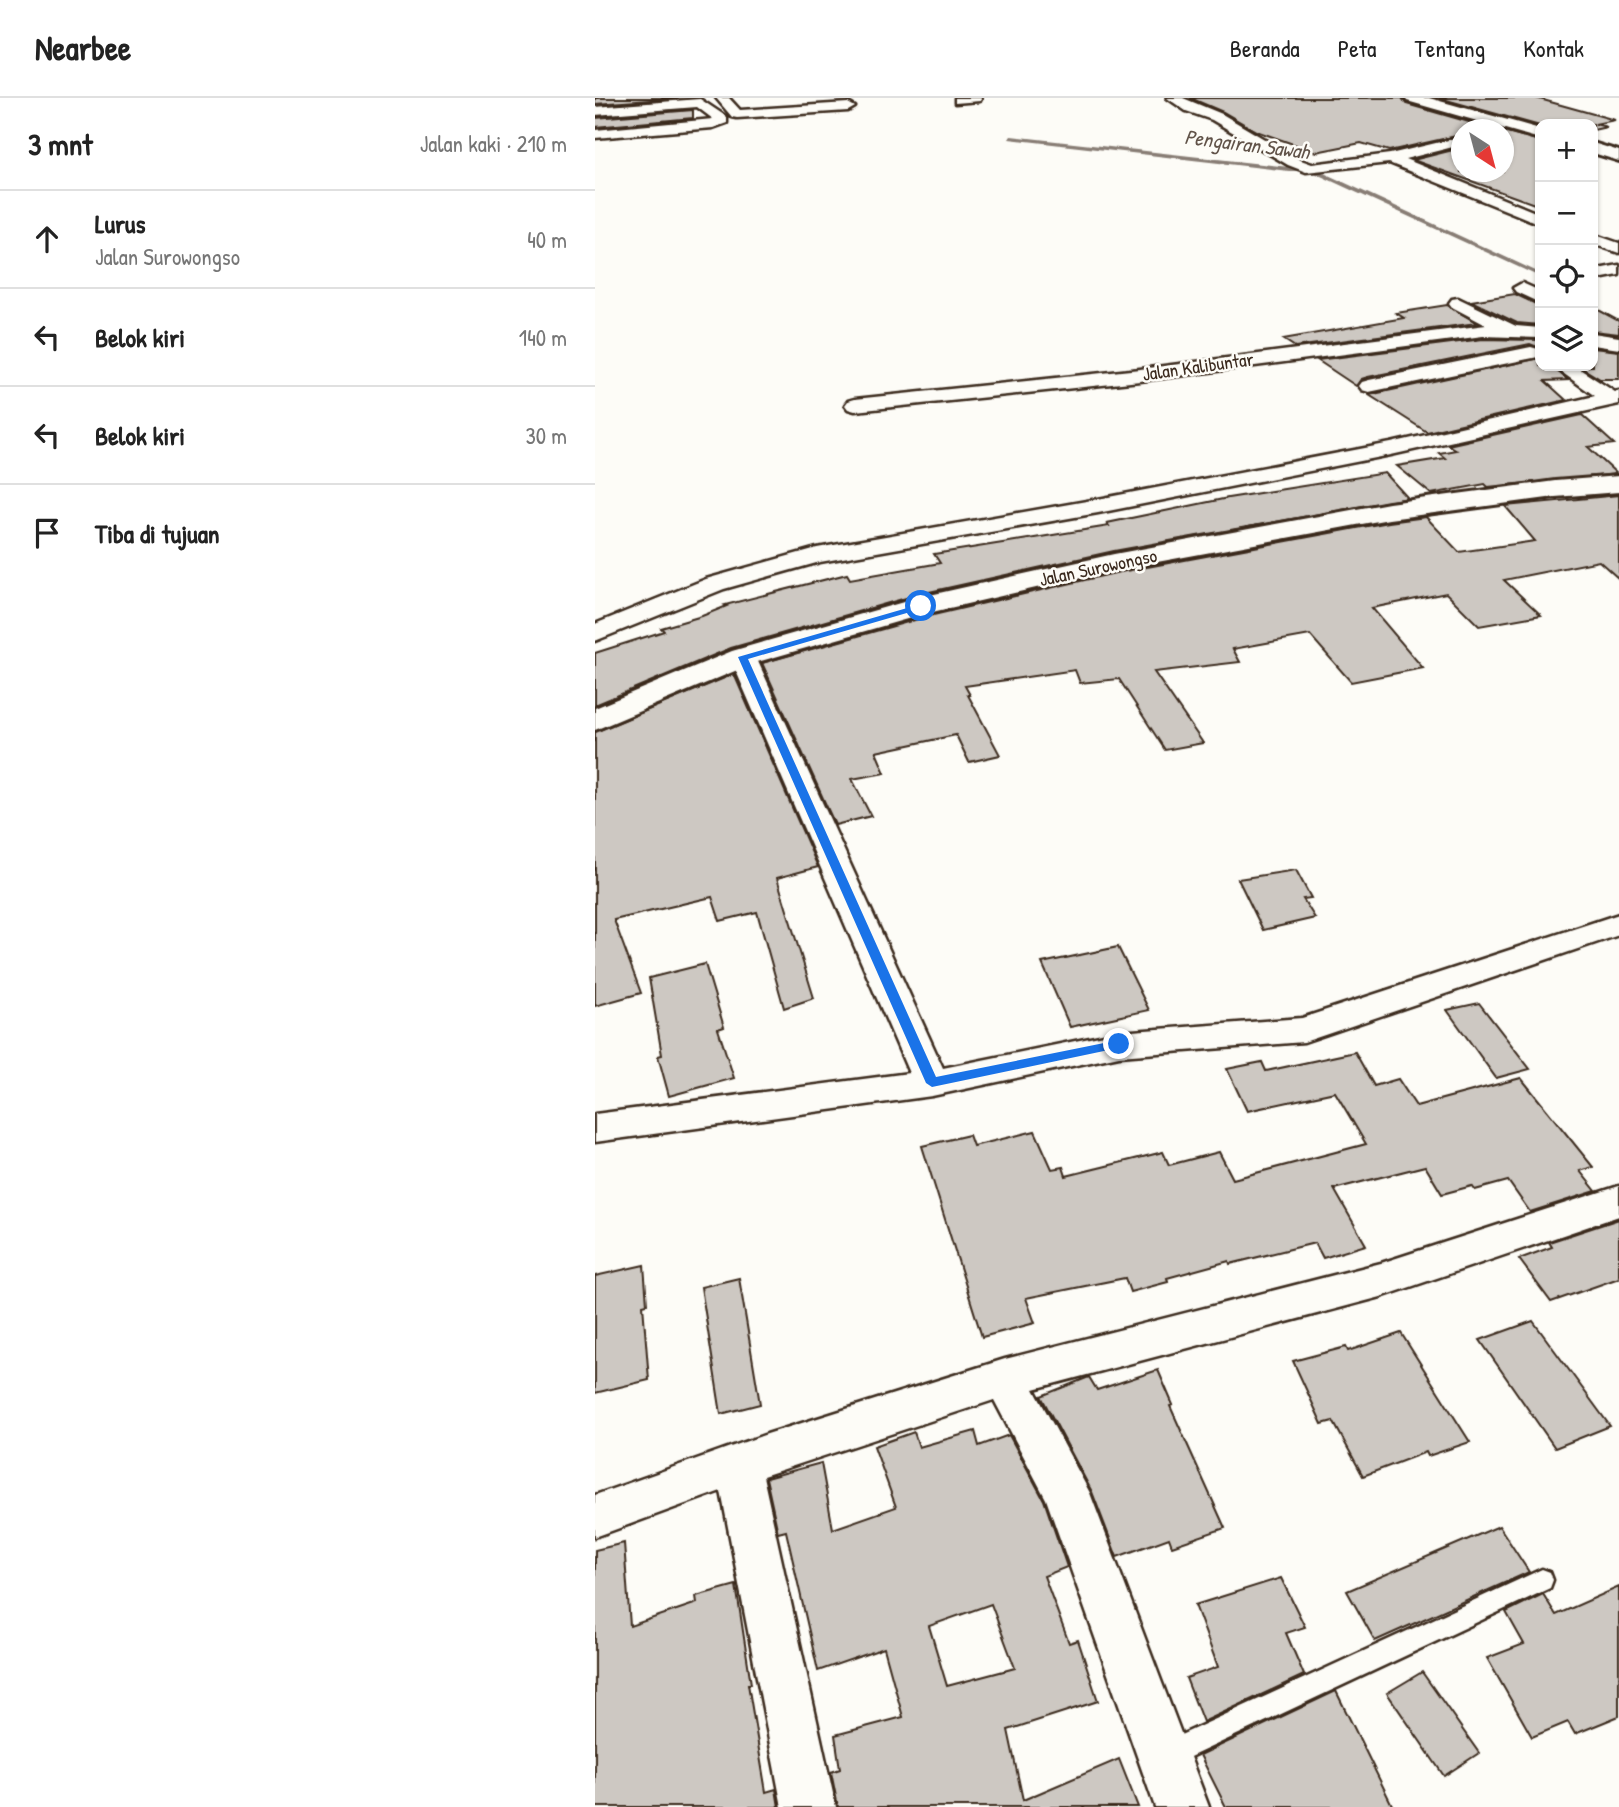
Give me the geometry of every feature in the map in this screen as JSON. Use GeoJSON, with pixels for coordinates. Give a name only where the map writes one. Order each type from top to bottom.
{"type":"FeatureCollection","features":[{"type":"Feature","properties":{"kind":"street"},"geometry":{"type":"LineString","coordinates":[[722,98],[737,114],[848,107]]}},
{"type":"Feature","properties":{"kind":"street"},"geometry":{"type":"LineString","coordinates":[[960,100],[975,98]]}},
{"type":"Feature","properties":{"kind":"street"},"geometry":{"type":"LineString","coordinates":[[1173,98],[1217,117],[1293,162],[1311,169],[1390,158],[1451,143]]}},
{"type":"Feature","properties":{"kind":"street"},"geometry":{"type":"LineString","coordinates":[[1412,98],[1478,119]]}},
{"type":"Feature","properties":{"kind":"street"},"geometry":{"type":"LineString","coordinates":[[595,111],[700,103],[722,120],[713,124],[595,134]]}},
{"type":"Feature","properties":{"kind":"street"},"geometry":{"type":"LineString","coordinates":[[1514,130],[1535,133]]}},
{"type":"Feature","properties":{"kind":"street"},"geometry":{"type":"LineString","coordinates":[[1598,150],[1619,156]]}},
{"type":"Feature","properties":{"kind":"street"},"geometry":{"type":"LineString","coordinates":[[1390,158],[1535,217]]}},
{"type":"Feature","properties":{"kind":"street"},"geometry":{"type":"LineString","coordinates":[[1598,241],[1619,248]]}},
{"type":"Feature","properties":{"kind":"street"},"geometry":{"type":"LineString","coordinates":[[1598,274],[1619,270]]}},
{"type":"Feature","properties":{"kind":"street"},"geometry":{"type":"LineString","coordinates":[[1535,286],[1523,288],[1535,295]]}},
{"type":"Feature","properties":{"kind":"street"},"geometry":{"type":"LineString","coordinates":[[1458,303],[1500,335],[1535,354]]}},
{"type":"Feature","properties":{"kind":"street","name":"Jalan Kalibuntar"},"geometry":{"type":"LineString","coordinates":[[855,405],[1140,375],[1366,343],[1535,333]]}},
{"type":"Feature","properties":{"kind":"street"},"geometry":{"type":"LineString","coordinates":[[1369,386],[1535,355]]}},
{"type":"Feature","properties":{"kind":"street"},"geometry":{"type":"LineString","coordinates":[[1570,371],[1609,396]]}},
{"type":"Feature","properties":{"kind":"street"},"geometry":{"type":"LineString","coordinates":[[595,633],[715,584],[817,555],[1098,506],[1364,454],[1609,396]]}},
{"type":"Feature","properties":{"kind":"street","name":"Jalan Surowongso"},"geometry":{"type":"LineString","coordinates":[[595,720],[743,657],[921,606],[1114,562],[1389,511],[1555,489],[1619,484]]}},
{"type":"Feature","properties":{"kind":"street"},"geometry":{"type":"LineString","coordinates":[[743,657],[932,1083]]}},
{"type":"Feature","properties":{"kind":"street"},"geometry":{"type":"LineString","coordinates":[[595,1128],[932,1083],[1119,1044],[1304,1030],[1619,924]]}},
{"type":"Feature","properties":{"kind":"street"},"geometry":{"type":"LineString","coordinates":[[595,1516],[738,1465],[1005,1378],[1381,1280],[1619,1201]]}},
{"type":"Feature","properties":{"kind":"street"},"geometry":{"type":"LineString","coordinates":[[1005,1378],[1067,1493],[1182,1807]]}},
{"type":"Feature","properties":{"kind":"street"},"geometry":{"type":"LineString","coordinates":[[738,1465],[809,1807]]}},
{"type":"Feature","properties":{"kind":"lane"},"geometry":{"type":"LineString","coordinates":[[1162,1756],[1542,1580]]}},
{"type":"Feature","properties":{"kind":"building"},"geometry":{"type":"Polygon","coordinates":[[[595,98],[679,98],[595,104],[595,98]]]}},
{"type":"Feature","properties":{"kind":"building"},"geometry":{"type":"Polygon","coordinates":[[[1190,98],[1402,98],[1406,104],[1458,119],[1451,119],[1451,137],[1389,151],[1361,143],[1316,152],[1256,131],[1223,112],[1190,98]]]}},
{"type":"Feature","properties":{"kind":"building"},"geometry":{"type":"Polygon","coordinates":[[[1439,98],[1536,98],[1615,120],[1598,123],[1598,119],[1535,119],[1535,125],[1439,98]]]}},
{"type":"Feature","properties":{"kind":"building"},"geometry":{"type":"Polygon","coordinates":[[[693,110],[693,118],[595,127],[595,118],[693,110]]]}},
{"type":"Feature","properties":{"kind":"building"},"geometry":{"type":"Polygon","coordinates":[[[1514,134],[1535,140],[1535,204],[1474,182],[1514,182],[1514,134]]]}},
{"type":"Feature","properties":{"kind":"building"},"geometry":{"type":"Polygon","coordinates":[[[1451,150],[1451,174],[1413,160],[1451,150]]]}},
{"type":"Feature","properties":{"kind":"building"},"geometry":{"type":"Polygon","coordinates":[[[1515,294],[1535,304],[1535,325],[1517,323],[1471,301],[1515,294]]]}},
{"type":"Feature","properties":{"kind":"building"},"geometry":{"type":"Polygon","coordinates":[[[1447,305],[1477,323],[1295,347],[1283,339],[1404,318],[1396,313],[1447,305]]]}},
{"type":"Feature","properties":{"kind":"building"},"geometry":{"type":"Polygon","coordinates":[[[1598,310],[1619,321],[1619,334],[1598,332],[1598,310]]]}},
{"type":"Feature","properties":{"kind":"building"},"geometry":{"type":"Polygon","coordinates":[[[1483,339],[1535,340],[1535,346],[1530,344],[1368,377],[1361,379],[1356,386],[1317,360],[1483,339]]]}},
{"type":"Feature","properties":{"kind":"building"},"geometry":{"type":"Polygon","coordinates":[[[1598,349],[1619,351],[1619,379],[1600,379],[1587,371],[1598,371],[1598,349]]]}},
{"type":"Feature","properties":{"kind":"building"},"geometry":{"type":"Polygon","coordinates":[[[1535,359],[1535,371],[1557,371],[1568,380],[1545,381],[1566,400],[1427,432],[1369,395],[1535,359]]]}},
{"type":"Feature","properties":{"kind":"building"},"geometry":{"type":"Polygon","coordinates":[[[1582,415],[1614,444],[1588,447],[1617,474],[1488,487],[1485,484],[1431,494],[1397,466],[1445,458],[1439,453],[1456,450],[1448,445],[1582,415]]]}},
{"type":"Feature","properties":{"kind":"building"},"geometry":{"type":"Polygon","coordinates":[[[1385,473],[1408,498],[1114,551],[920,594],[731,648],[595,705],[595,653],[664,631],[661,628],[702,616],[727,606],[725,605],[847,574],[850,579],[940,563],[934,554],[1109,526],[1107,523],[1228,498],[1385,473]]]}},
{"type":"Feature","properties":{"kind":"building"},"geometry":{"type":"Polygon","coordinates":[[[1619,495],[1619,579],[1599,561],[1504,580],[1541,615],[1479,626],[1446,593],[1372,608],[1423,668],[1351,682],[1310,635],[1233,649],[1240,662],[1154,672],[1203,743],[1165,750],[1119,679],[1080,683],[1075,670],[965,686],[1000,755],[969,762],[956,735],[876,752],[885,773],[852,779],[871,816],[835,825],[762,663],[929,616],[1115,573],[1389,522],[1426,517],[1459,552],[1535,541],[1505,506],[1619,495]]]}},
{"type":"Feature","properties":{"kind":"building"},"geometry":{"type":"Polygon","coordinates":[[[734,674],[818,867],[777,878],[814,998],[784,1008],[757,912],[720,921],[712,897],[614,920],[641,993],[595,1006],[595,732],[734,674]]]}},
{"type":"Feature","properties":{"kind":"building"},"geometry":{"type":"Polygon","coordinates":[[[1296,870],[1311,898],[1303,899],[1315,918],[1263,930],[1238,879],[1296,870]]]}},
{"type":"Feature","properties":{"kind":"building"},"geometry":{"type":"Polygon","coordinates":[[[1118,947],[1149,1010],[1070,1027],[1042,963],[1118,947]]]}},
{"type":"Feature","properties":{"kind":"building"},"geometry":{"type":"Polygon","coordinates":[[[705,964],[724,1027],[718,1029],[734,1078],[669,1096],[658,1056],[662,1055],[649,978],[705,964]]]}},
{"type":"Feature","properties":{"kind":"building"},"geometry":{"type":"Polygon","coordinates":[[[1479,1003],[1530,1069],[1496,1078],[1447,1010],[1479,1003]]]}},
{"type":"Feature","properties":{"kind":"building"},"geometry":{"type":"Polygon","coordinates":[[[1355,1052],[1374,1086],[1398,1079],[1416,1106],[1521,1078],[1593,1167],[1580,1171],[1596,1191],[1530,1212],[1508,1181],[1475,1190],[1472,1186],[1442,1194],[1425,1166],[1334,1189],[1366,1245],[1323,1258],[1315,1243],[1230,1264],[1229,1261],[1167,1278],[1168,1282],[1130,1292],[1125,1278],[1026,1298],[1035,1323],[982,1337],[922,1146],[969,1135],[973,1146],[1035,1131],[1052,1169],[1063,1167],[1066,1176],[1163,1152],[1169,1165],[1219,1152],[1233,1179],[1366,1144],[1335,1092],[1247,1111],[1227,1069],[1262,1062],[1266,1071],[1355,1052]]]}},
{"type":"Feature","properties":{"kind":"building"},"geometry":{"type":"Polygon","coordinates":[[[1619,1219],[1619,1278],[1551,1302],[1519,1259],[1552,1247],[1549,1242],[1619,1219]]]}},
{"type":"Feature","properties":{"kind":"building"},"geometry":{"type":"Polygon","coordinates":[[[644,1265],[647,1304],[643,1305],[649,1380],[595,1393],[595,1276],[644,1265]]]}},
{"type":"Feature","properties":{"kind":"building"},"geometry":{"type":"Polygon","coordinates":[[[739,1278],[760,1404],[721,1414],[701,1287],[739,1278]]]}},
{"type":"Feature","properties":{"kind":"building"},"geometry":{"type":"Polygon","coordinates":[[[1533,1321],[1610,1426],[1555,1448],[1480,1340],[1533,1321]]]}},
{"type":"Feature","properties":{"kind":"building"},"geometry":{"type":"Polygon","coordinates":[[[1401,1333],[1470,1442],[1428,1456],[1426,1452],[1363,1476],[1333,1421],[1322,1424],[1293,1361],[1346,1347],[1348,1351],[1401,1333]]]}},
{"type":"Feature","properties":{"kind":"building"},"geometry":{"type":"Polygon","coordinates":[[[1158,1370],[1173,1405],[1170,1406],[1225,1528],[1172,1546],[1169,1538],[1117,1557],[1092,1492],[1041,1396],[1089,1377],[1097,1390],[1158,1370]]]}},
{"type":"Feature","properties":{"kind":"building"},"geometry":{"type":"Polygon","coordinates":[[[975,1431],[979,1446],[1009,1435],[1044,1500],[1067,1567],[1044,1576],[1069,1643],[1078,1640],[1098,1701],[1008,1730],[1023,1800],[1119,1759],[1138,1807],[838,1807],[831,1772],[840,1769],[835,1735],[903,1717],[884,1648],[818,1671],[786,1531],[778,1533],[766,1478],[821,1463],[833,1529],[896,1507],[874,1446],[914,1432],[919,1447],[975,1431]],[[991,1604],[929,1626],[947,1686],[1015,1668],[991,1604]]]}},
{"type":"Feature","properties":{"kind":"building"},"geometry":{"type":"Polygon","coordinates":[[[1499,1526],[1529,1572],[1375,1641],[1347,1591],[1499,1526]]]}},
{"type":"Feature","properties":{"kind":"building"},"geometry":{"type":"Polygon","coordinates":[[[624,1543],[630,1626],[697,1603],[696,1596],[736,1585],[751,1684],[748,1684],[766,1792],[776,1789],[779,1807],[595,1807],[595,1550],[624,1543]]]}},
{"type":"Feature","properties":{"kind":"building"},"geometry":{"type":"Polygon","coordinates":[[[1281,1578],[1305,1627],[1286,1633],[1304,1675],[1203,1722],[1186,1678],[1218,1667],[1195,1605],[1281,1578]]]}},
{"type":"Feature","properties":{"kind":"building"},"geometry":{"type":"Polygon","coordinates":[[[1619,1587],[1619,1716],[1575,1734],[1568,1722],[1532,1737],[1487,1658],[1524,1644],[1506,1612],[1543,1594],[1556,1615],[1619,1587]]]}},
{"type":"Feature","properties":{"kind":"building"},"geometry":{"type":"Polygon","coordinates":[[[1422,1672],[1479,1753],[1444,1776],[1387,1693],[1422,1672]]]}},
{"type":"Feature","properties":{"kind":"building"},"geometry":{"type":"Polygon","coordinates":[[[1336,1691],[1393,1807],[1226,1807],[1200,1755],[1336,1691]]]}},
{"type":"Feature","properties":{"kind":"waterway","name":"Pengairan Sawah"},"geometry":{"type":"LineString","coordinates":[[1011,138],[1289,169],[1311,169],[1535,273]]}},
{"type":"Feature","properties":{"kind":"route"},"geometry":{"type":"LineString","coordinates":[[921,606],[743,657],[932,1083],[1119,1044]]}}]}
